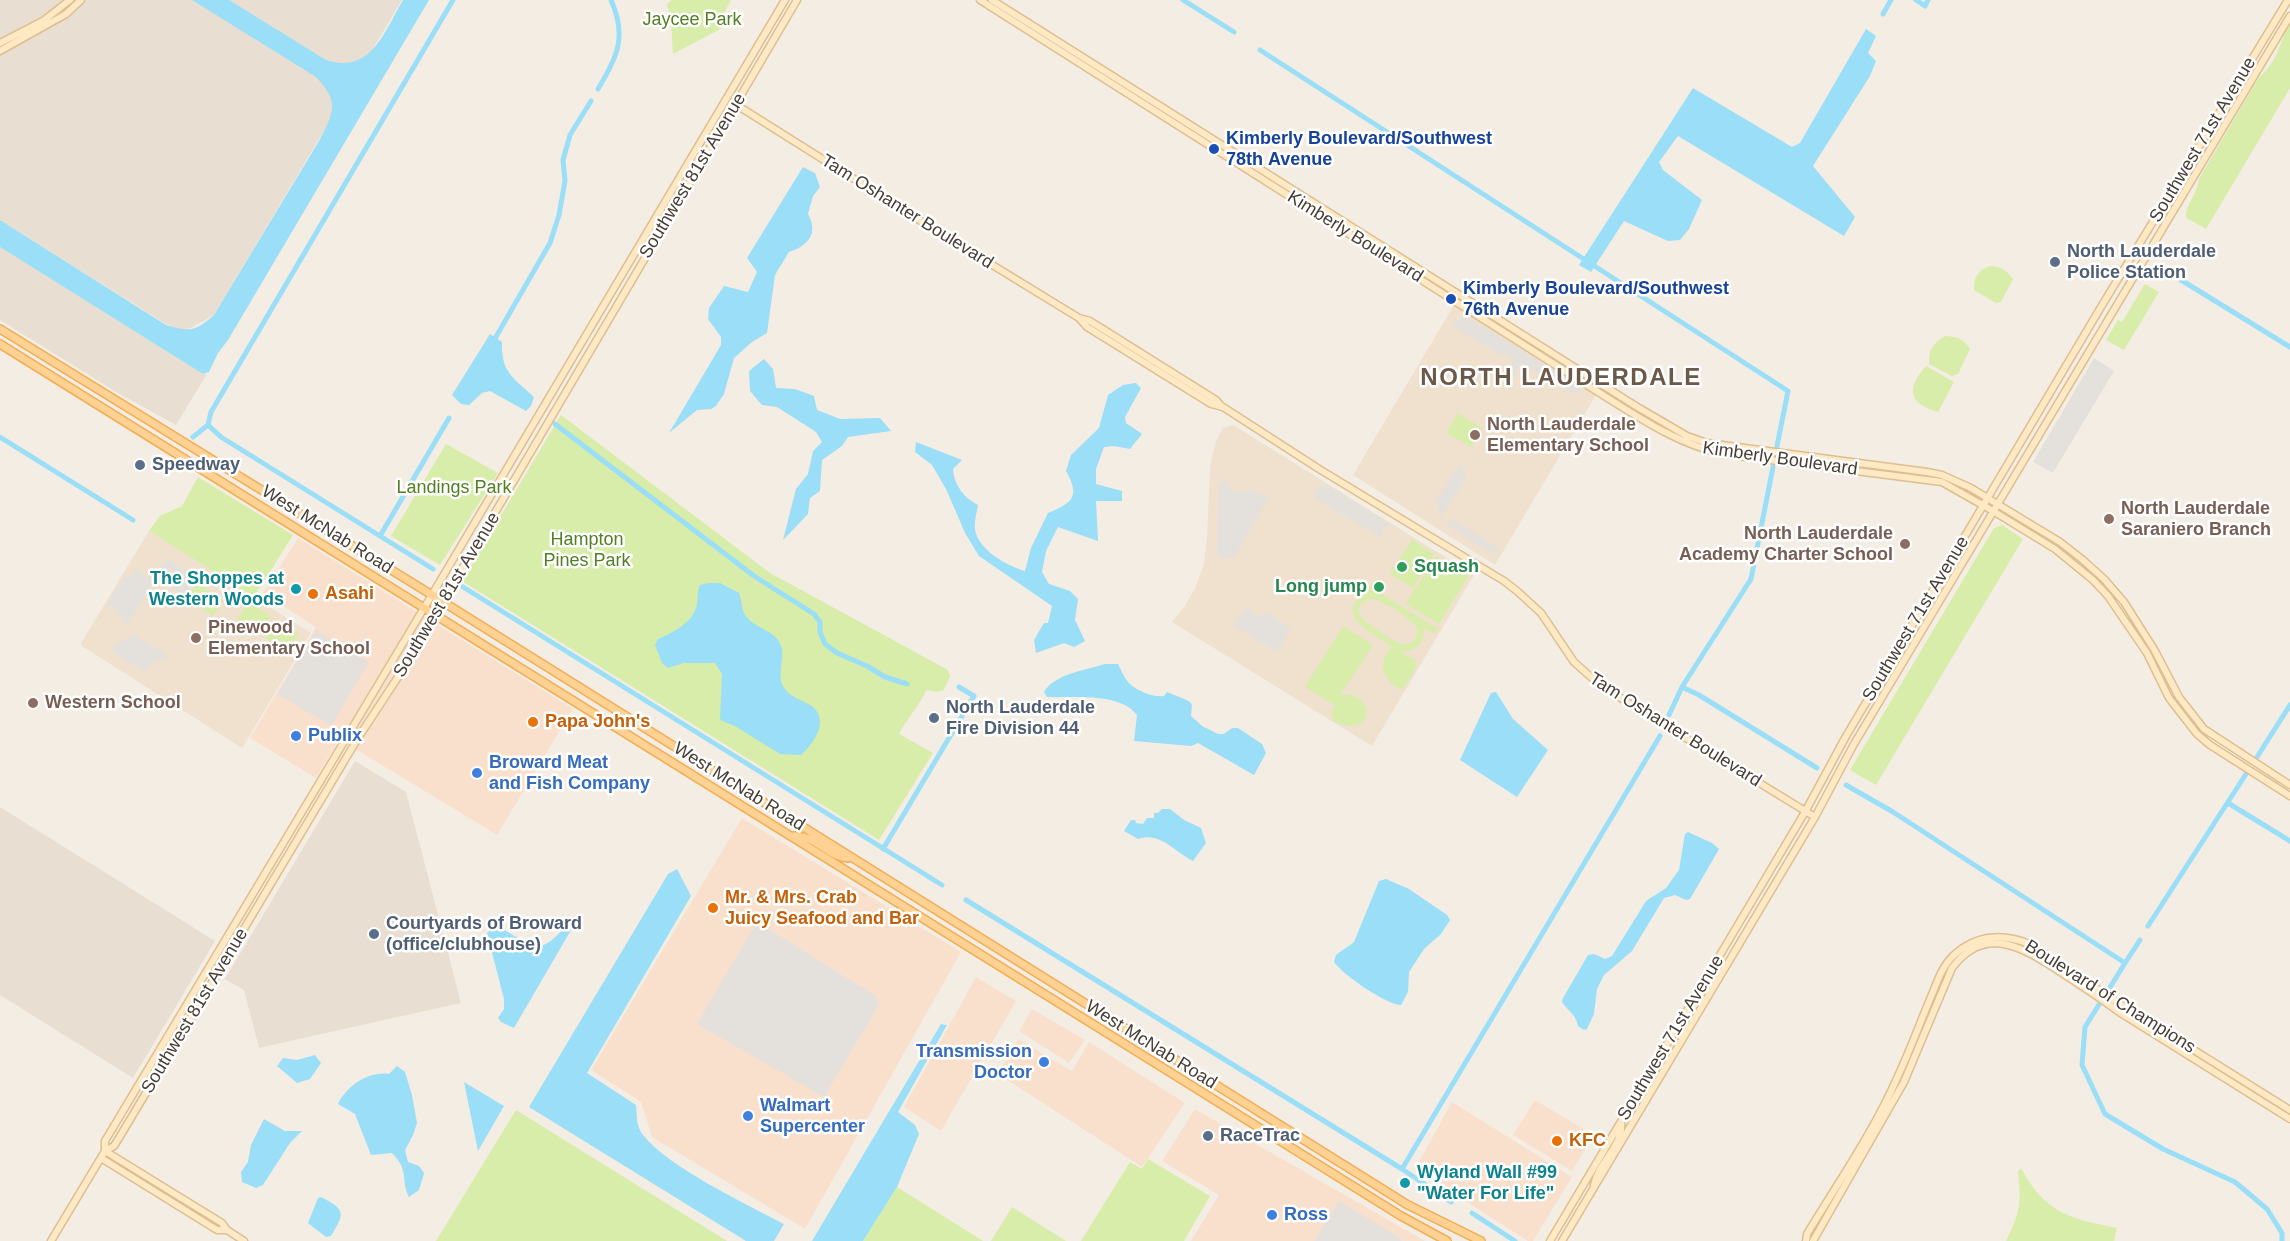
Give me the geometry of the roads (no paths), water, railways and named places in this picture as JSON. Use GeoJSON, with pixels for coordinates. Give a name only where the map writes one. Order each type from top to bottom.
{"type":"FeatureCollection","features":[{"type":"Feature","properties":{"kind":"main road","name":"West McNab Road"},"geometry":{"type":"LineString","coordinates":[[0,329],[432,595],[1408,1205],[1481,1241]]}},
{"type":"Feature","properties":{"kind":"main road","name":"West McNab Road"},"geometry":{"type":"LineString","coordinates":[[0,344],[1401,1216],[1447,1241]]}},
{"type":"Feature","properties":{"kind":"main road"},"geometry":{"type":"LineString","coordinates":[[564,694],[571,682]]}},
{"type":"Feature","properties":{"kind":"main road"},"geometry":{"type":"LineString","coordinates":[[793,836],[808,837],[840,857],[851,858]]}},
{"type":"Feature","properties":{"kind":"street"},"geometry":{"type":"LineString","coordinates":[[0,44],[43,21],[70,0]]}},
{"type":"Feature","properties":{"kind":"street"},"geometry":{"type":"LineString","coordinates":[[0,51],[66,14],[81,0]]}},
{"type":"Feature","properties":{"kind":"street","name":"Southwest 81st Avenue"},"geometry":{"type":"LineString","coordinates":[[51,1241],[105,1151],[105,1141],[425,608],[785,0]]}},
{"type":"Feature","properties":{"kind":"street","name":"Southwest 81st Avenue"},"geometry":{"type":"LineString","coordinates":[[105,1151],[114,1146],[119,1138],[354,745],[436,614],[797,0]]}},
{"type":"Feature","properties":{"kind":"street","name":"Kimberly Boulevard"},"geometry":{"type":"LineString","coordinates":[[980,0],[1687,436],[1725,447],[1935,473],[1952,479],[1988,498],[2060,542],[2104,579],[2124,602],[2155,651],[2179,697],[2204,729],[2290,785]]}},
{"type":"Feature","properties":{"kind":"street","name":"Kimberly Boulevard"},"geometry":{"type":"LineString","coordinates":[[992,0],[1463,306],[1680,441],[1703,450],[1723,454],[1942,482],[2055,549],[2093,580],[2108,596],[2142,646],[2169,698],[2197,734],[2210,745],[2290,796]]}},
{"type":"Feature","properties":{"kind":"street","name":"Southwest 71st Avenue"},"geometry":{"type":"LineString","coordinates":[[1550,1241],[1805,812],[1845,738],[2288,0]]}},
{"type":"Feature","properties":{"kind":"street","name":"Southwest 71st Avenue"},"geometry":{"type":"LineString","coordinates":[[1563,1241],[1815,817],[1854,744],[2290,16]]}},
{"type":"Feature","properties":{"kind":"street","name":"Tam Oshanter Boulevard"},"geometry":{"type":"LineString","coordinates":[[735,104],[1079,318],[1090,321],[1207,394],[1222,407],[1511,586],[1541,613],[1574,662],[1598,684],[1815,817]]}},
{"type":"Feature","properties":{"kind":"street"},"geometry":{"type":"LineString","coordinates":[[1463,306],[1472,306],[1500,320]]}},
{"type":"Feature","properties":{"kind":"street"},"geometry":{"type":"LineString","coordinates":[[1756,917],[1755,902],[1758,891]]}},
{"type":"Feature","properties":{"kind":"street"},"geometry":{"type":"LineString","coordinates":[[1746,911],[1747,932]]}},
{"type":"Feature","properties":{"kind":"street","name":"Boulevard of Champions"},"geometry":{"type":"LineString","coordinates":[[1806,1241],[1898,1077],[1945,964],[1965,946],[1988,937],[2004,936],[2018,939],[2042,952],[2106,998],[2119,1012],[2290,1119]]}},
{"type":"Feature","properties":{"kind":"street","name":"Boulevard of Champions"},"geometry":{"type":"LineString","coordinates":[[1813,1241],[1904,1082],[1946,979],[1958,960],[1969,952],[1990,943],[2018,946],[2030,952],[2290,1110]]}},
{"type":"Feature","properties":{"kind":"street"},"geometry":{"type":"LineString","coordinates":[[1631,1127],[1629,1113],[1670,1044],[1673,1035]]}},
{"type":"Feature","properties":{"kind":"street"},"geometry":{"type":"LineString","coordinates":[[1594,1189],[1596,1175],[1621,1133],[1621,1121]]}},
{"type":"Feature","properties":{"kind":"street"},"geometry":{"type":"LineString","coordinates":[[105,1151],[222,1223],[227,1230],[244,1241]]}},
{"type":"Feature","properties":{"kind":"street"},"geometry":{"type":"LineString","coordinates":[[101,1158],[217,1230],[227,1230]]}},
{"type":"Feature","properties":{"kind":"street"},"geometry":{"type":"LineString","coordinates":[[154,1191],[165,1188]]}},
{"type":"Feature","properties":{"kind":"water"},"geometry":{"type":"Polygon","coordinates":[[[192,0],[229,0],[326,60],[341,63],[365,56],[374,48],[403,0],[429,0],[228,340],[218,353],[209,372],[203,374],[0,247],[0,220],[166,325],[192,329],[202,325],[214,315],[319,141],[332,108],[329,93],[316,77],[192,0]]]}},
{"type":"Feature","properties":{"kind":"water"},"geometry":{"type":"Polygon","coordinates":[[[1866,29],[1876,36],[1868,53],[1876,61],[1870,76],[1813,166],[1855,217],[1844,236],[1678,136],[1659,162],[1663,170],[1702,200],[1689,229],[1680,240],[1668,241],[1624,221],[1591,272],[1579,265],[1693,88],[1792,147],[1800,143],[1866,29]]]}},
{"type":"Feature","properties":{"kind":"water"},"geometry":{"type":"Polygon","coordinates":[[[803,167],[815,173],[820,187],[813,196],[808,214],[812,233],[802,246],[789,252],[775,275],[767,333],[752,342],[734,358],[724,394],[716,406],[711,409],[697,410],[669,433],[721,345],[721,337],[708,319],[709,308],[724,286],[748,292],[757,272],[747,258],[803,167]]]}},
{"type":"Feature","properties":{"kind":"water"},"geometry":{"type":"Polygon","coordinates":[[[490,334],[502,342],[504,361],[510,374],[534,397],[531,406],[526,411],[490,391],[482,393],[469,405],[461,404],[452,395],[490,334]]]}},
{"type":"Feature","properties":{"kind":"water"},"geometry":{"type":"Polygon","coordinates":[[[764,359],[773,369],[776,388],[795,389],[814,396],[817,410],[840,419],[880,418],[891,431],[848,437],[842,446],[822,460],[820,491],[810,498],[808,514],[783,540],[796,489],[808,474],[813,451],[822,442],[816,432],[777,407],[762,405],[750,391],[749,371],[764,359]]]}},
{"type":"Feature","properties":{"kind":"water"},"geometry":{"type":"Polygon","coordinates":[[[1136,383],[1141,388],[1125,417],[1126,423],[1142,434],[1130,449],[1104,447],[1096,469],[1096,484],[1122,491],[1122,501],[1096,501],[1098,541],[1058,527],[1046,551],[1042,572],[1049,584],[1070,591],[1078,599],[1075,620],[1085,641],[1074,647],[1064,643],[1036,653],[1034,640],[1044,623],[1048,623],[1052,606],[979,556],[965,533],[946,489],[932,465],[915,452],[916,442],[962,460],[953,469],[954,475],[968,499],[978,505],[975,520],[977,537],[994,556],[1025,571],[1031,548],[1048,513],[1063,506],[1072,498],[1073,487],[1066,471],[1071,455],[1099,428],[1108,395],[1123,385],[1136,383]]]}},
{"type":"Feature","properties":{"kind":"water"},"geometry":{"type":"Polygon","coordinates":[[[720,583],[739,593],[748,619],[775,636],[781,645],[783,686],[789,694],[809,704],[818,713],[820,726],[818,733],[801,755],[780,754],[735,726],[720,720],[722,674],[715,663],[684,663],[668,668],[662,663],[655,645],[658,639],[687,622],[695,611],[700,585],[720,583]]]}},
{"type":"Feature","properties":{"kind":"water"},"geometry":{"type":"Polygon","coordinates":[[[1105,664],[1118,664],[1128,682],[1144,693],[1164,696],[1167,692],[1189,701],[1192,705],[1191,716],[1202,726],[1218,734],[1238,728],[1262,744],[1266,753],[1254,775],[1198,743],[1191,746],[1134,741],[1137,715],[1119,703],[1108,699],[1047,697],[1044,692],[1055,681],[1063,677],[1105,664]]]}},
{"type":"Feature","properties":{"kind":"water"},"geometry":{"type":"Polygon","coordinates":[[[1496,692],[1513,719],[1548,750],[1517,797],[1460,760],[1491,693],[1496,692]]]}},
{"type":"Feature","properties":{"kind":"water"},"geometry":{"type":"Polygon","coordinates":[[[1162,809],[1170,809],[1184,820],[1201,828],[1206,843],[1193,861],[1160,840],[1146,837],[1138,839],[1124,831],[1131,820],[1143,824],[1147,818],[1154,818],[1154,813],[1162,809]]]}},
{"type":"Feature","properties":{"kind":"water"},"geometry":{"type":"Polygon","coordinates":[[[1688,832],[1712,843],[1719,849],[1718,851],[1690,899],[1686,900],[1675,895],[1664,898],[1632,951],[1604,975],[1597,989],[1594,1014],[1587,1029],[1584,1030],[1578,1026],[1573,1015],[1562,1002],[1563,998],[1588,955],[1594,954],[1605,959],[1612,956],[1646,901],[1666,888],[1679,870],[1685,834],[1688,832]]]}},
{"type":"Feature","properties":{"kind":"water"},"geometry":{"type":"Polygon","coordinates":[[[677,869],[691,896],[587,1073],[636,1105],[637,1123],[641,1132],[667,1157],[707,1183],[784,1224],[774,1241],[746,1241],[529,1107],[668,874],[677,869]]]}},
{"type":"Feature","properties":{"kind":"water"},"geometry":{"type":"Polygon","coordinates":[[[1386,879],[1409,889],[1447,915],[1450,920],[1441,934],[1424,949],[1409,972],[1408,992],[1401,1005],[1394,1004],[1366,988],[1334,962],[1336,955],[1354,942],[1379,881],[1386,879]]]}},
{"type":"Feature","properties":{"kind":"water"},"geometry":{"type":"Polygon","coordinates":[[[569,925],[571,930],[514,1028],[501,1022],[498,1018],[504,1009],[504,999],[487,933],[492,929],[498,929],[537,946],[546,944],[569,925]]]}},
{"type":"Feature","properties":{"kind":"water"},"geometry":{"type":"Polygon","coordinates":[[[941,1024],[947,1025],[898,1112],[915,1125],[919,1134],[897,1187],[863,1241],[812,1241],[941,1024]]]}},
{"type":"Feature","properties":{"kind":"water"},"geometry":{"type":"Polygon","coordinates":[[[315,1055],[321,1063],[310,1079],[297,1083],[277,1066],[283,1058],[297,1060],[315,1055]]]}},
{"type":"Feature","properties":{"kind":"water"},"geometry":{"type":"Polygon","coordinates":[[[397,1066],[405,1072],[417,1123],[405,1150],[408,1162],[419,1166],[424,1173],[419,1190],[409,1197],[398,1159],[392,1153],[371,1155],[355,1114],[338,1104],[347,1091],[359,1081],[373,1075],[389,1074],[397,1066]]]}},
{"type":"Feature","properties":{"kind":"water"},"geometry":{"type":"Polygon","coordinates":[[[464,1082],[504,1106],[478,1151],[464,1082]]]}},
{"type":"Feature","properties":{"kind":"water"},"geometry":{"type":"Polygon","coordinates":[[[264,1119],[285,1131],[302,1131],[290,1143],[263,1185],[256,1188],[242,1182],[241,1172],[248,1162],[251,1145],[264,1119]]]}},
{"type":"Feature","properties":{"kind":"water"},"geometry":{"type":"Polygon","coordinates":[[[321,1197],[335,1205],[341,1213],[331,1236],[326,1237],[308,1223],[318,1198],[321,1197]]]}},
{"type":"Feature","properties":{"kind":"waterway"},"geometry":{"type":"LineString","coordinates":[[433,569],[221,437],[208,425],[211,412],[453,0]]}},
{"type":"Feature","properties":{"kind":"waterway"},"geometry":{"type":"LineString","coordinates":[[598,89],[611,66],[618,46],[619,24],[611,0]]}},
{"type":"Feature","properties":{"kind":"waterway"},"geometry":{"type":"LineString","coordinates":[[1183,0],[1234,32]]}},
{"type":"Feature","properties":{"kind":"waterway"},"geometry":{"type":"LineString","coordinates":[[1883,14],[1891,0]]}},
{"type":"Feature","properties":{"kind":"waterway"},"geometry":{"type":"LineString","coordinates":[[1916,0],[1925,6],[1928,0]]}},
{"type":"Feature","properties":{"kind":"waterway"},"geometry":{"type":"LineString","coordinates":[[1260,50],[1788,391],[1777,446]]}},
{"type":"Feature","properties":{"kind":"waterway"},"geometry":{"type":"LineString","coordinates":[[493,342],[550,243],[559,215],[565,181],[563,160],[570,135],[591,101]]}},
{"type":"Feature","properties":{"kind":"waterway"},"geometry":{"type":"LineString","coordinates":[[2181,280],[2290,347]]}},
{"type":"Feature","properties":{"kind":"waterway"},"geometry":{"type":"LineString","coordinates":[[380,536],[449,418]]}},
{"type":"Feature","properties":{"kind":"waterway"},"geometry":{"type":"LineString","coordinates":[[555,424],[754,576],[814,614],[820,622],[820,632],[825,644],[837,653],[885,677],[907,684]]}},
{"type":"Feature","properties":{"kind":"waterway"},"geometry":{"type":"LineString","coordinates":[[193,437],[208,425]]}},
{"type":"Feature","properties":{"kind":"waterway"},"geometry":{"type":"LineString","coordinates":[[0,437],[133,520]]}},
{"type":"Feature","properties":{"kind":"waterway"},"geometry":{"type":"LineString","coordinates":[[1682,687],[1751,579],[1773,467]]}},
{"type":"Feature","properties":{"kind":"waterway"},"geometry":{"type":"LineString","coordinates":[[463,587],[942,885]]}},
{"type":"Feature","properties":{"kind":"waterway"},"geometry":{"type":"LineString","coordinates":[[883,849],[974,696],[959,687]]}},
{"type":"Feature","properties":{"kind":"waterway"},"geometry":{"type":"LineString","coordinates":[[1669,715],[1682,687],[1699,695],[1817,768]]}},
{"type":"Feature","properties":{"kind":"waterway"},"geometry":{"type":"LineString","coordinates":[[2257,757],[2290,705]]}},
{"type":"Feature","properties":{"kind":"waterway"},"geometry":{"type":"LineString","coordinates":[[1402,1169],[1660,736]]}},
{"type":"Feature","properties":{"kind":"waterway"},"geometry":{"type":"LineString","coordinates":[[2148,926],[2246,774]]}},
{"type":"Feature","properties":{"kind":"waterway"},"geometry":{"type":"LineString","coordinates":[[1846,785],[1893,812],[2125,963],[2109,989]]}},
{"type":"Feature","properties":{"kind":"waterway"},"geometry":{"type":"LineString","coordinates":[[2228,803],[2290,841]]}},
{"type":"Feature","properties":{"kind":"waterway"},"geometry":{"type":"LineString","coordinates":[[966,900],[1402,1169],[1451,1202]]}},
{"type":"Feature","properties":{"kind":"waterway"},"geometry":{"type":"LineString","coordinates":[[2125,963],[2140,940]]}},
{"type":"Feature","properties":{"kind":"waterway"},"geometry":{"type":"LineString","coordinates":[[2100,1003],[2085,1027],[2082,1065],[2105,1114],[2163,1149],[2235,1182],[2267,1209],[2282,1233],[2282,1241]]}},
{"type":"Feature","properties":{"kind":"waterway"},"geometry":{"type":"LineString","coordinates":[[1472,1213],[1515,1241]]}},
{"type":"Feature","properties":{"kind":"place","name":"Kimberly Boulevard/Southwest 78th Avenue"},"geometry":{"type":"Point","coordinates":[1214,149]}},
{"type":"Feature","properties":{"kind":"place","name":"North Lauderdale Police Station"},"geometry":{"type":"Point","coordinates":[2055,262]}},
{"type":"Feature","properties":{"kind":"place","name":"Kimberly Boulevard/Southwest 76th Avenue"},"geometry":{"type":"Point","coordinates":[1451,299]}},
{"type":"Feature","properties":{"kind":"place","name":"North Lauderdale Elementary School"},"geometry":{"type":"Point","coordinates":[1475,435]}},
{"type":"Feature","properties":{"kind":"place","name":"Speedway"},"geometry":{"type":"Point","coordinates":[140,465]}},
{"type":"Feature","properties":{"kind":"place","name":"North Lauderdale Saraniero Branch"},"geometry":{"type":"Point","coordinates":[2109,519]}},
{"type":"Feature","properties":{"kind":"place","name":"North Lauderdale Academy Charter School"},"geometry":{"type":"Point","coordinates":[1905,544]}},
{"type":"Feature","properties":{"kind":"place","name":"Squash"},"geometry":{"type":"Point","coordinates":[1402,567]}},
{"type":"Feature","properties":{"kind":"place","name":"Long jump"},"geometry":{"type":"Point","coordinates":[1379,587]}},
{"type":"Feature","properties":{"kind":"place","name":"The Shoppes at Western Woods"},"geometry":{"type":"Point","coordinates":[296,589]}},
{"type":"Feature","properties":{"kind":"place","name":"Asahi"},"geometry":{"type":"Point","coordinates":[313,594]}},
{"type":"Feature","properties":{"kind":"place","name":"Pinewood Elementary School"},"geometry":{"type":"Point","coordinates":[196,638]}},
{"type":"Feature","properties":{"kind":"place","name":"Western School"},"geometry":{"type":"Point","coordinates":[33,703]}},
{"type":"Feature","properties":{"kind":"place","name":"North Lauderdale Fire Division 44"},"geometry":{"type":"Point","coordinates":[934,718]}},
{"type":"Feature","properties":{"kind":"place","name":"Papa John's"},"geometry":{"type":"Point","coordinates":[533,722]}},
{"type":"Feature","properties":{"kind":"place","name":"Publix"},"geometry":{"type":"Point","coordinates":[296,736]}},
{"type":"Feature","properties":{"kind":"place","name":"Broward Meat and Fish Company"},"geometry":{"type":"Point","coordinates":[477,773]}},
{"type":"Feature","properties":{"kind":"place","name":"Mr. & Mrs. Crab Juicy Seafood and Bar"},"geometry":{"type":"Point","coordinates":[713,908]}},
{"type":"Feature","properties":{"kind":"place","name":"Courtyards of Broward (office/clubhouse)"},"geometry":{"type":"Point","coordinates":[374,934]}},
{"type":"Feature","properties":{"kind":"place","name":"Transmission Doctor"},"geometry":{"type":"Point","coordinates":[1044,1062]}},
{"type":"Feature","properties":{"kind":"place","name":"Walmart Supercenter"},"geometry":{"type":"Point","coordinates":[748,1116]}},
{"type":"Feature","properties":{"kind":"place","name":"RaceTrac"},"geometry":{"type":"Point","coordinates":[1208,1136]}},
{"type":"Feature","properties":{"kind":"place","name":"KFC"},"geometry":{"type":"Point","coordinates":[1557,1141]}},
{"type":"Feature","properties":{"kind":"place","name":"Wyland Wall #99 \"Water For Life\""},"geometry":{"type":"Point","coordinates":[1405,1183]}},
{"type":"Feature","properties":{"kind":"place","name":"Ross"},"geometry":{"type":"Point","coordinates":[1272,1215]}},
{"type":"Feature","properties":{"kind":"district","name":"NORTH LAUDERDALE"},"geometry":{"type":"Point","coordinates":[1561,378]}},
{"type":"Feature","properties":{"kind":"park label","name":"Jaycee Park"},"geometry":{"type":"Point","coordinates":[692,20]}},
{"type":"Feature","properties":{"kind":"park label","name":"Landings Park"},"geometry":{"type":"Point","coordinates":[454,488]}},
{"type":"Feature","properties":{"kind":"park label","name":"Hampton Pines Park"},"geometry":{"type":"Point","coordinates":[587,550]}}]}
